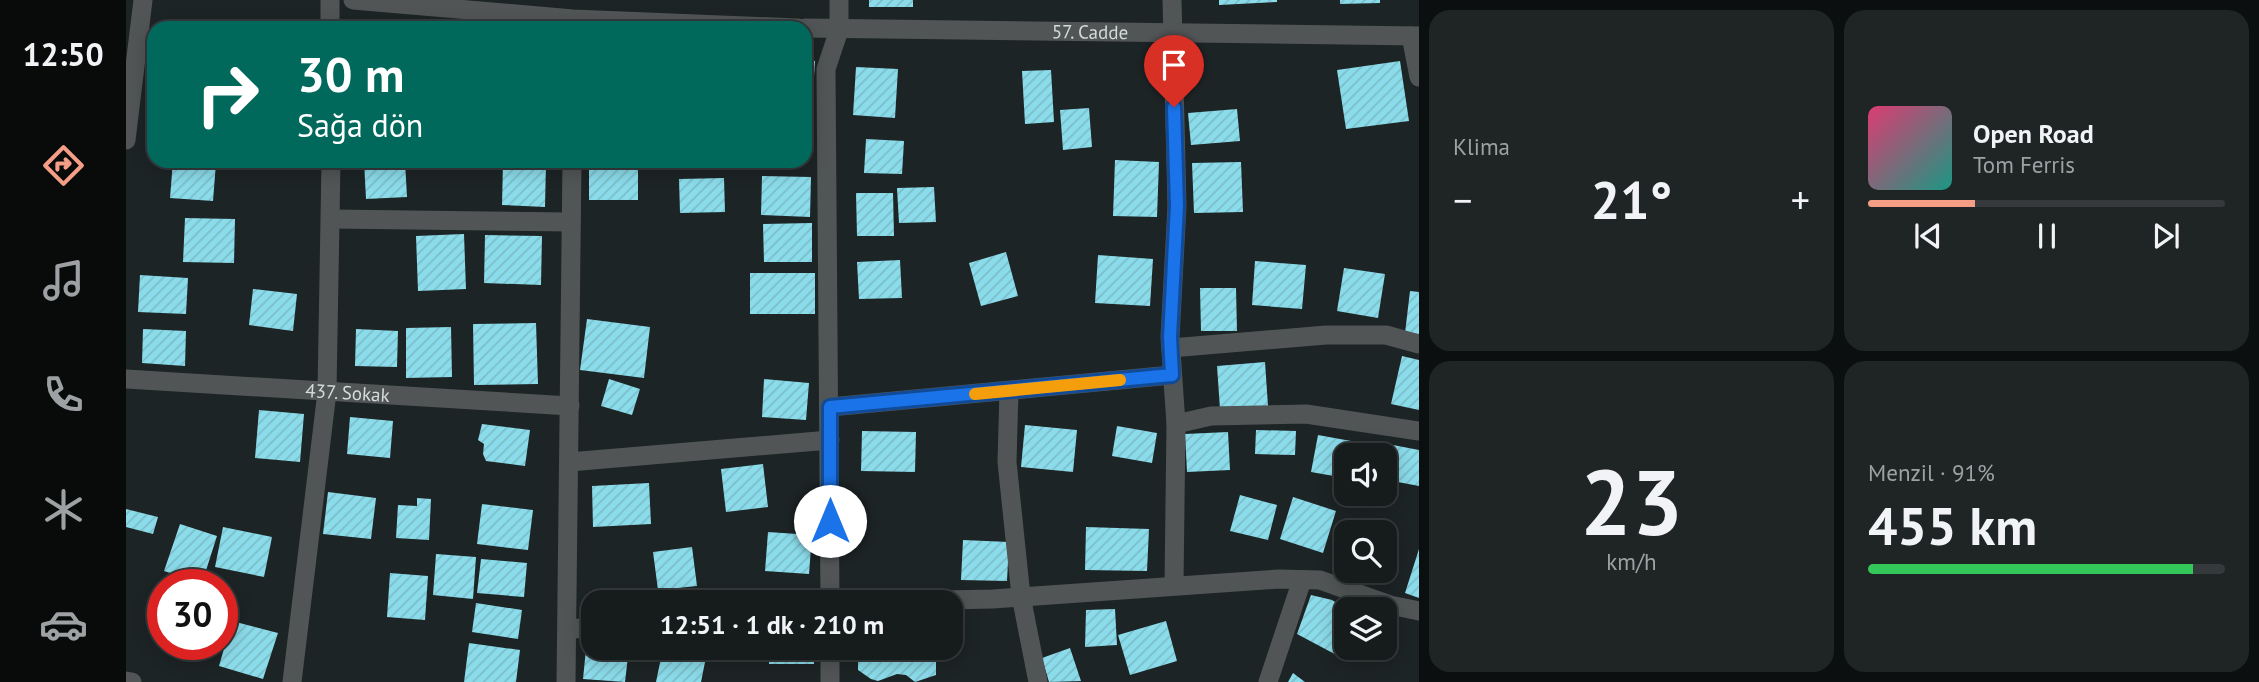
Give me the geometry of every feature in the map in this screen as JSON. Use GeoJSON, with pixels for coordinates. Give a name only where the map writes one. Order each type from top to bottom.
{"type":"FeatureCollection","features":[{"type":"Feature","properties":{"kind":"street"},"geometry":{"type":"LineString","coordinates":[[126,140],[143,0]]}},
{"type":"Feature","properties":{"kind":"street"},"geometry":{"type":"LineString","coordinates":[[330,0],[330,21]]}},
{"type":"Feature","properties":{"kind":"street"},"geometry":{"type":"LineString","coordinates":[[353,0],[554,21]]}},
{"type":"Feature","properties":{"kind":"street"},"geometry":{"type":"LineString","coordinates":[[830,590],[826,69],[839,30],[839,0]]}},
{"type":"Feature","properties":{"kind":"street"},"geometry":{"type":"LineString","coordinates":[[1172,0],[1177,206],[1171,348],[1176,424],[1174,585]]}},
{"type":"Feature","properties":{"kind":"street","name":"57. Cadde"},"geometry":{"type":"LineString","coordinates":[[812,28],[1415,36]]}},
{"type":"Feature","properties":{"kind":"street"},"geometry":{"type":"LineString","coordinates":[[1415,36],[1419,77]]}},
{"type":"Feature","properties":{"kind":"street"},"geometry":{"type":"LineString","coordinates":[[292,682],[327,392],[331,168]]}},
{"type":"Feature","properties":{"kind":"street"},"geometry":{"type":"LineString","coordinates":[[566,682],[572,168]]}},
{"type":"Feature","properties":{"kind":"street"},"geometry":{"type":"LineString","coordinates":[[331,219],[571,222]]}},
{"type":"Feature","properties":{"kind":"street"},"geometry":{"type":"LineString","coordinates":[[1171,348],[1326,335],[1387,335],[1419,344]]}},
{"type":"Feature","properties":{"kind":"street"},"geometry":{"type":"LineString","coordinates":[[830,407],[1172,375]]}},
{"type":"Feature","properties":{"kind":"street","name":"437. Sokak"},"geometry":{"type":"LineString","coordinates":[[126,379],[570,406]]}},
{"type":"Feature","properties":{"kind":"street"},"geometry":{"type":"LineString","coordinates":[[1009,391],[1007,462],[1021,596],[1038,682]]}},
{"type":"Feature","properties":{"kind":"street"},"geometry":{"type":"LineString","coordinates":[[1176,424],[1211,416],[1306,415],[1419,431]]}},
{"type":"Feature","properties":{"kind":"street"},"geometry":{"type":"LineString","coordinates":[[569,462],[830,440]]}},
{"type":"Feature","properties":{"kind":"street"},"geometry":{"type":"LineString","coordinates":[[963,598],[1279,579],[1320,580],[1390,605],[1419,611]]}},
{"type":"Feature","properties":{"kind":"street"},"geometry":{"type":"LineString","coordinates":[[1268,682],[1302,580]]}},
{"type":"Feature","properties":{"kind":"street"},"geometry":{"type":"LineString","coordinates":[[568,630],[581,628]]}},
{"type":"Feature","properties":{"kind":"street"},"geometry":{"type":"LineString","coordinates":[[830,660],[830,682]]}},
{"type":"Feature","properties":{"kind":"street"},"geometry":{"type":"LineString","coordinates":[[126,681],[132,682]]}},
{"type":"Feature","properties":{"kind":"building"},"geometry":{"type":"Polygon","coordinates":[[[869,0],[913,0],[913,7],[869,7],[869,0]]]}},
{"type":"Feature","properties":{"kind":"building"},"geometry":{"type":"Polygon","coordinates":[[[1219,0],[1277,0],[1277,2],[1219,5],[1219,0]]]}},
{"type":"Feature","properties":{"kind":"building"},"geometry":{"type":"Polygon","coordinates":[[[1340,0],[1380,0],[1380,3],[1340,4],[1340,0]]]}},
{"type":"Feature","properties":{"kind":"building"},"geometry":{"type":"Polygon","coordinates":[[[812,61],[815,61],[812,105],[812,61]]]}},
{"type":"Feature","properties":{"kind":"building"},"geometry":{"type":"Polygon","coordinates":[[[1400,61],[1409,121],[1346,129],[1337,70],[1400,61]]]}},
{"type":"Feature","properties":{"kind":"building"},"geometry":{"type":"Polygon","coordinates":[[[856,67],[898,69],[895,118],[853,115],[856,67]]]}},
{"type":"Feature","properties":{"kind":"building"},"geometry":{"type":"Polygon","coordinates":[[[1051,70],[1054,122],[1025,124],[1022,71],[1051,70]]]}},
{"type":"Feature","properties":{"kind":"building"},"geometry":{"type":"Polygon","coordinates":[[[1089,108],[1092,147],[1063,150],[1060,110],[1089,108]]]}},
{"type":"Feature","properties":{"kind":"building"},"geometry":{"type":"Polygon","coordinates":[[[1237,109],[1240,141],[1191,145],[1188,113],[1237,109]]]}},
{"type":"Feature","properties":{"kind":"building"},"geometry":{"type":"Polygon","coordinates":[[[866,139],[904,141],[902,174],[864,173],[866,139]]]}},
{"type":"Feature","properties":{"kind":"building"},"geometry":{"type":"Polygon","coordinates":[[[1115,160],[1159,162],[1157,217],[1113,216],[1115,160]]]}},
{"type":"Feature","properties":{"kind":"building"},"geometry":{"type":"Polygon","coordinates":[[[1241,162],[1243,212],[1194,213],[1192,163],[1241,162]]]}},
{"type":"Feature","properties":{"kind":"building"},"geometry":{"type":"Polygon","coordinates":[[[172,168],[216,168],[213,201],[170,198],[172,168]]]}},
{"type":"Feature","properties":{"kind":"building"},"geometry":{"type":"Polygon","coordinates":[[[364,168],[405,168],[407,197],[366,199],[364,168]]]}},
{"type":"Feature","properties":{"kind":"building"},"geometry":{"type":"Polygon","coordinates":[[[503,168],[546,168],[545,207],[502,205],[503,168]]]}},
{"type":"Feature","properties":{"kind":"building"},"geometry":{"type":"Polygon","coordinates":[[[589,168],[638,168],[638,200],[589,200],[589,168]]]}},
{"type":"Feature","properties":{"kind":"building"},"geometry":{"type":"Polygon","coordinates":[[[762,176],[811,177],[810,217],[761,215],[762,176]]]}},
{"type":"Feature","properties":{"kind":"building"},"geometry":{"type":"Polygon","coordinates":[[[724,178],[725,212],[680,213],[679,179],[724,178]]]}},
{"type":"Feature","properties":{"kind":"building"},"geometry":{"type":"Polygon","coordinates":[[[934,187],[936,222],[899,223],[897,188],[934,187]]]}},
{"type":"Feature","properties":{"kind":"building"},"geometry":{"type":"Polygon","coordinates":[[[856,193],[893,193],[894,236],[857,236],[856,193]]]}},
{"type":"Feature","properties":{"kind":"building"},"geometry":{"type":"Polygon","coordinates":[[[185,218],[235,219],[234,263],[183,262],[185,218]]]}},
{"type":"Feature","properties":{"kind":"building"},"geometry":{"type":"Polygon","coordinates":[[[812,223],[812,262],[764,262],[763,224],[812,223]]]}},
{"type":"Feature","properties":{"kind":"building"},"geometry":{"type":"Polygon","coordinates":[[[464,234],[466,289],[418,291],[416,236],[464,234]]]}},
{"type":"Feature","properties":{"kind":"building"},"geometry":{"type":"Polygon","coordinates":[[[485,235],[542,236],[541,285],[484,283],[485,235]]]}},
{"type":"Feature","properties":{"kind":"building"},"geometry":{"type":"Polygon","coordinates":[[[1006,252],[1018,296],[981,306],[969,263],[1006,252]]]}},
{"type":"Feature","properties":{"kind":"building"},"geometry":{"type":"Polygon","coordinates":[[[1098,255],[1153,259],[1150,306],[1095,303],[1098,255]]]}},
{"type":"Feature","properties":{"kind":"building"},"geometry":{"type":"Polygon","coordinates":[[[900,260],[902,298],[859,299],[857,262],[900,260]]]}},
{"type":"Feature","properties":{"kind":"building"},"geometry":{"type":"Polygon","coordinates":[[[1255,261],[1306,265],[1302,309],[1252,305],[1255,261]]]}},
{"type":"Feature","properties":{"kind":"building"},"geometry":{"type":"Polygon","coordinates":[[[1344,268],[1385,274],[1378,318],[1337,311],[1344,268]]]}},
{"type":"Feature","properties":{"kind":"building"},"geometry":{"type":"Polygon","coordinates":[[[750,273],[815,273],[815,314],[750,314],[750,273]]]}},
{"type":"Feature","properties":{"kind":"building"},"geometry":{"type":"Polygon","coordinates":[[[140,275],[188,278],[186,314],[138,312],[140,275]]]}},
{"type":"Feature","properties":{"kind":"building"},"geometry":{"type":"Polygon","coordinates":[[[1200,288],[1236,288],[1237,331],[1201,331],[1200,288]]]}},
{"type":"Feature","properties":{"kind":"building"},"geometry":{"type":"Polygon","coordinates":[[[253,289],[297,294],[293,331],[249,325],[253,289]]]}},
{"type":"Feature","properties":{"kind":"building"},"geometry":{"type":"Polygon","coordinates":[[[1410,291],[1419,292],[1419,334],[1405,333],[1410,291]]]}},
{"type":"Feature","properties":{"kind":"building"},"geometry":{"type":"Polygon","coordinates":[[[587,319],[650,327],[644,378],[580,370],[587,319]]]}},
{"type":"Feature","properties":{"kind":"building"},"geometry":{"type":"Polygon","coordinates":[[[536,323],[538,384],[474,385],[473,324],[536,323]]]}},
{"type":"Feature","properties":{"kind":"building"},"geometry":{"type":"Polygon","coordinates":[[[451,327],[452,377],[406,378],[406,328],[451,327]]]}},
{"type":"Feature","properties":{"kind":"building"},"geometry":{"type":"Polygon","coordinates":[[[143,329],[186,331],[185,366],[142,363],[143,329]]]}},
{"type":"Feature","properties":{"kind":"building"},"geometry":{"type":"Polygon","coordinates":[[[356,329],[398,331],[397,367],[355,366],[356,329]]]}},
{"type":"Feature","properties":{"kind":"building"},"geometry":{"type":"Polygon","coordinates":[[[1402,356],[1419,360],[1419,410],[1391,404],[1402,356]]]}},
{"type":"Feature","properties":{"kind":"building"},"geometry":{"type":"Polygon","coordinates":[[[1265,362],[1268,406],[1220,409],[1217,366],[1265,362]]]}},
{"type":"Feature","properties":{"kind":"building"},"geometry":{"type":"Polygon","coordinates":[[[609,379],[640,389],[632,415],[601,406],[609,379]]]}},
{"type":"Feature","properties":{"kind":"building"},"geometry":{"type":"Polygon","coordinates":[[[764,379],[809,383],[806,420],[762,417],[764,379]]]}},
{"type":"Feature","properties":{"kind":"building"},"geometry":{"type":"Polygon","coordinates":[[[259,410],[304,414],[300,462],[255,458],[259,410]]]}},
{"type":"Feature","properties":{"kind":"building"},"geometry":{"type":"Polygon","coordinates":[[[350,417],[393,421],[390,458],[347,454],[350,417]]]}},
{"type":"Feature","properties":{"kind":"building"},"geometry":{"type":"Polygon","coordinates":[[[482,424],[530,430],[525,466],[486,461],[483,454],[484,444],[478,440],[482,424]]]}},
{"type":"Feature","properties":{"kind":"building"},"geometry":{"type":"Polygon","coordinates":[[[1025,425],[1077,430],[1073,472],[1021,467],[1025,425]]]}},
{"type":"Feature","properties":{"kind":"building"},"geometry":{"type":"Polygon","coordinates":[[[1117,426],[1157,433],[1152,463],[1112,456],[1117,426]]]}},
{"type":"Feature","properties":{"kind":"building"},"geometry":{"type":"Polygon","coordinates":[[[1256,430],[1296,431],[1295,455],[1255,454],[1256,430]]]}},
{"type":"Feature","properties":{"kind":"building"},"geometry":{"type":"Polygon","coordinates":[[[862,431],[916,432],[915,472],[861,471],[862,431]]]}},
{"type":"Feature","properties":{"kind":"building"},"geometry":{"type":"Polygon","coordinates":[[[1228,432],[1230,470],[1187,472],[1185,434],[1228,432]]]}},
{"type":"Feature","properties":{"kind":"building"},"geometry":{"type":"Polygon","coordinates":[[[1318,435],[1351,441],[1334,443],[1334,476],[1311,472],[1318,435]]]}},
{"type":"Feature","properties":{"kind":"building"},"geometry":{"type":"Polygon","coordinates":[[[1397,446],[1419,450],[1419,486],[1397,482],[1397,446]]]}},
{"type":"Feature","properties":{"kind":"building"},"geometry":{"type":"Polygon","coordinates":[[[763,464],[768,507],[726,512],[721,469],[763,464]]]}},
{"type":"Feature","properties":{"kind":"building"},"geometry":{"type":"Polygon","coordinates":[[[649,483],[651,524],[593,527],[592,486],[649,483]]]}},
{"type":"Feature","properties":{"kind":"building"},"geometry":{"type":"Polygon","coordinates":[[[328,492],[376,498],[371,539],[323,534],[328,492]]]}},
{"type":"Feature","properties":{"kind":"building"},"geometry":{"type":"Polygon","coordinates":[[[1240,495],[1277,505],[1268,540],[1230,531],[1240,495]]]}},
{"type":"Feature","properties":{"kind":"building"},"geometry":{"type":"Polygon","coordinates":[[[1293,497],[1336,511],[1323,553],[1280,539],[1293,497]]]}},
{"type":"Feature","properties":{"kind":"building"},"geometry":{"type":"Polygon","coordinates":[[[417,498],[431,499],[429,540],[396,538],[398,505],[417,506],[417,498]]]}},
{"type":"Feature","properties":{"kind":"building"},"geometry":{"type":"Polygon","coordinates":[[[482,504],[533,510],[528,550],[477,544],[482,504]]]}},
{"type":"Feature","properties":{"kind":"building"},"geometry":{"type":"Polygon","coordinates":[[[126,509],[158,517],[153,534],[126,527],[126,509]]]}},
{"type":"Feature","properties":{"kind":"building"},"geometry":{"type":"Polygon","coordinates":[[[180,524],[217,536],[206,569],[165,569],[180,524]]]}},
{"type":"Feature","properties":{"kind":"building"},"geometry":{"type":"Polygon","coordinates":[[[223,527],[272,537],[264,577],[238,572],[238,569],[215,567],[223,527]]]}},
{"type":"Feature","properties":{"kind":"building"},"geometry":{"type":"Polygon","coordinates":[[[1086,527],[1149,529],[1147,571],[1085,570],[1086,527]]]}},
{"type":"Feature","properties":{"kind":"building"},"geometry":{"type":"Polygon","coordinates":[[[768,532],[812,535],[809,574],[765,571],[768,532]]]}},
{"type":"Feature","properties":{"kind":"building"},"geometry":{"type":"Polygon","coordinates":[[[963,540],[1009,542],[1007,581],[961,580],[963,540]]]}},
{"type":"Feature","properties":{"kind":"building"},"geometry":{"type":"Polygon","coordinates":[[[692,547],[697,586],[658,590],[653,552],[692,547]]]}},
{"type":"Feature","properties":{"kind":"building"},"geometry":{"type":"Polygon","coordinates":[[[1419,549],[1419,598],[1405,593],[1419,549]]]}},
{"type":"Feature","properties":{"kind":"building"},"geometry":{"type":"Polygon","coordinates":[[[436,554],[476,557],[473,599],[433,595],[436,554]]]}},
{"type":"Feature","properties":{"kind":"building"},"geometry":{"type":"Polygon","coordinates":[[[481,559],[527,563],[524,597],[477,593],[481,559]]]}},
{"type":"Feature","properties":{"kind":"building"},"geometry":{"type":"Polygon","coordinates":[[[390,573],[428,576],[425,620],[387,617],[390,573]]]}},
{"type":"Feature","properties":{"kind":"building"},"geometry":{"type":"Polygon","coordinates":[[[1311,595],[1334,601],[1334,654],[1297,634],[1311,595]]]}},
{"type":"Feature","properties":{"kind":"building"},"geometry":{"type":"Polygon","coordinates":[[[476,603],[522,610],[518,639],[472,632],[476,603]]]}},
{"type":"Feature","properties":{"kind":"building"},"geometry":{"type":"Polygon","coordinates":[[[1115,609],[1117,645],[1085,647],[1086,610],[1115,609]]]}},
{"type":"Feature","properties":{"kind":"building"},"geometry":{"type":"Polygon","coordinates":[[[1166,621],[1177,661],[1130,675],[1118,635],[1166,621]]]}},
{"type":"Feature","properties":{"kind":"building"},"geometry":{"type":"Polygon","coordinates":[[[238,623],[278,633],[263,679],[219,666],[221,660],[238,660],[238,623]]]}},
{"type":"Feature","properties":{"kind":"building"},"geometry":{"type":"Polygon","coordinates":[[[469,643],[520,650],[516,682],[464,682],[469,643]]]}},
{"type":"Feature","properties":{"kind":"building"},"geometry":{"type":"Polygon","coordinates":[[[1070,648],[1081,681],[1049,682],[1042,658],[1070,648]]]}},
{"type":"Feature","properties":{"kind":"building"},"geometry":{"type":"Polygon","coordinates":[[[585,660],[628,660],[625,682],[583,679],[585,660]]]}},
{"type":"Feature","properties":{"kind":"building"},"geometry":{"type":"Polygon","coordinates":[[[661,660],[705,660],[701,682],[656,682],[661,660]]]}},
{"type":"Feature","properties":{"kind":"building"},"geometry":{"type":"Polygon","coordinates":[[[769,660],[814,660],[814,664],[769,664],[769,660]]]}},
{"type":"Feature","properties":{"kind":"building"},"geometry":{"type":"Polygon","coordinates":[[[858,660],[936,660],[936,675],[915,682],[906,675],[897,674],[878,681],[858,670],[858,660]]]}},
{"type":"Feature","properties":{"kind":"building"},"geometry":{"type":"Polygon","coordinates":[[[1293,673],[1305,682],[1288,682],[1293,673]]]}},
{"type":"Feature","properties":{"kind":"slow traffic"},"geometry":{"type":"LineString","coordinates":[[975,394],[1120,380]]}},
{"type":"Feature","properties":{"kind":"route"},"geometry":{"type":"LineString","coordinates":[[830,521],[830,407],[1172,375],[1170,337],[1177,206],[1174,107]]}}]}
